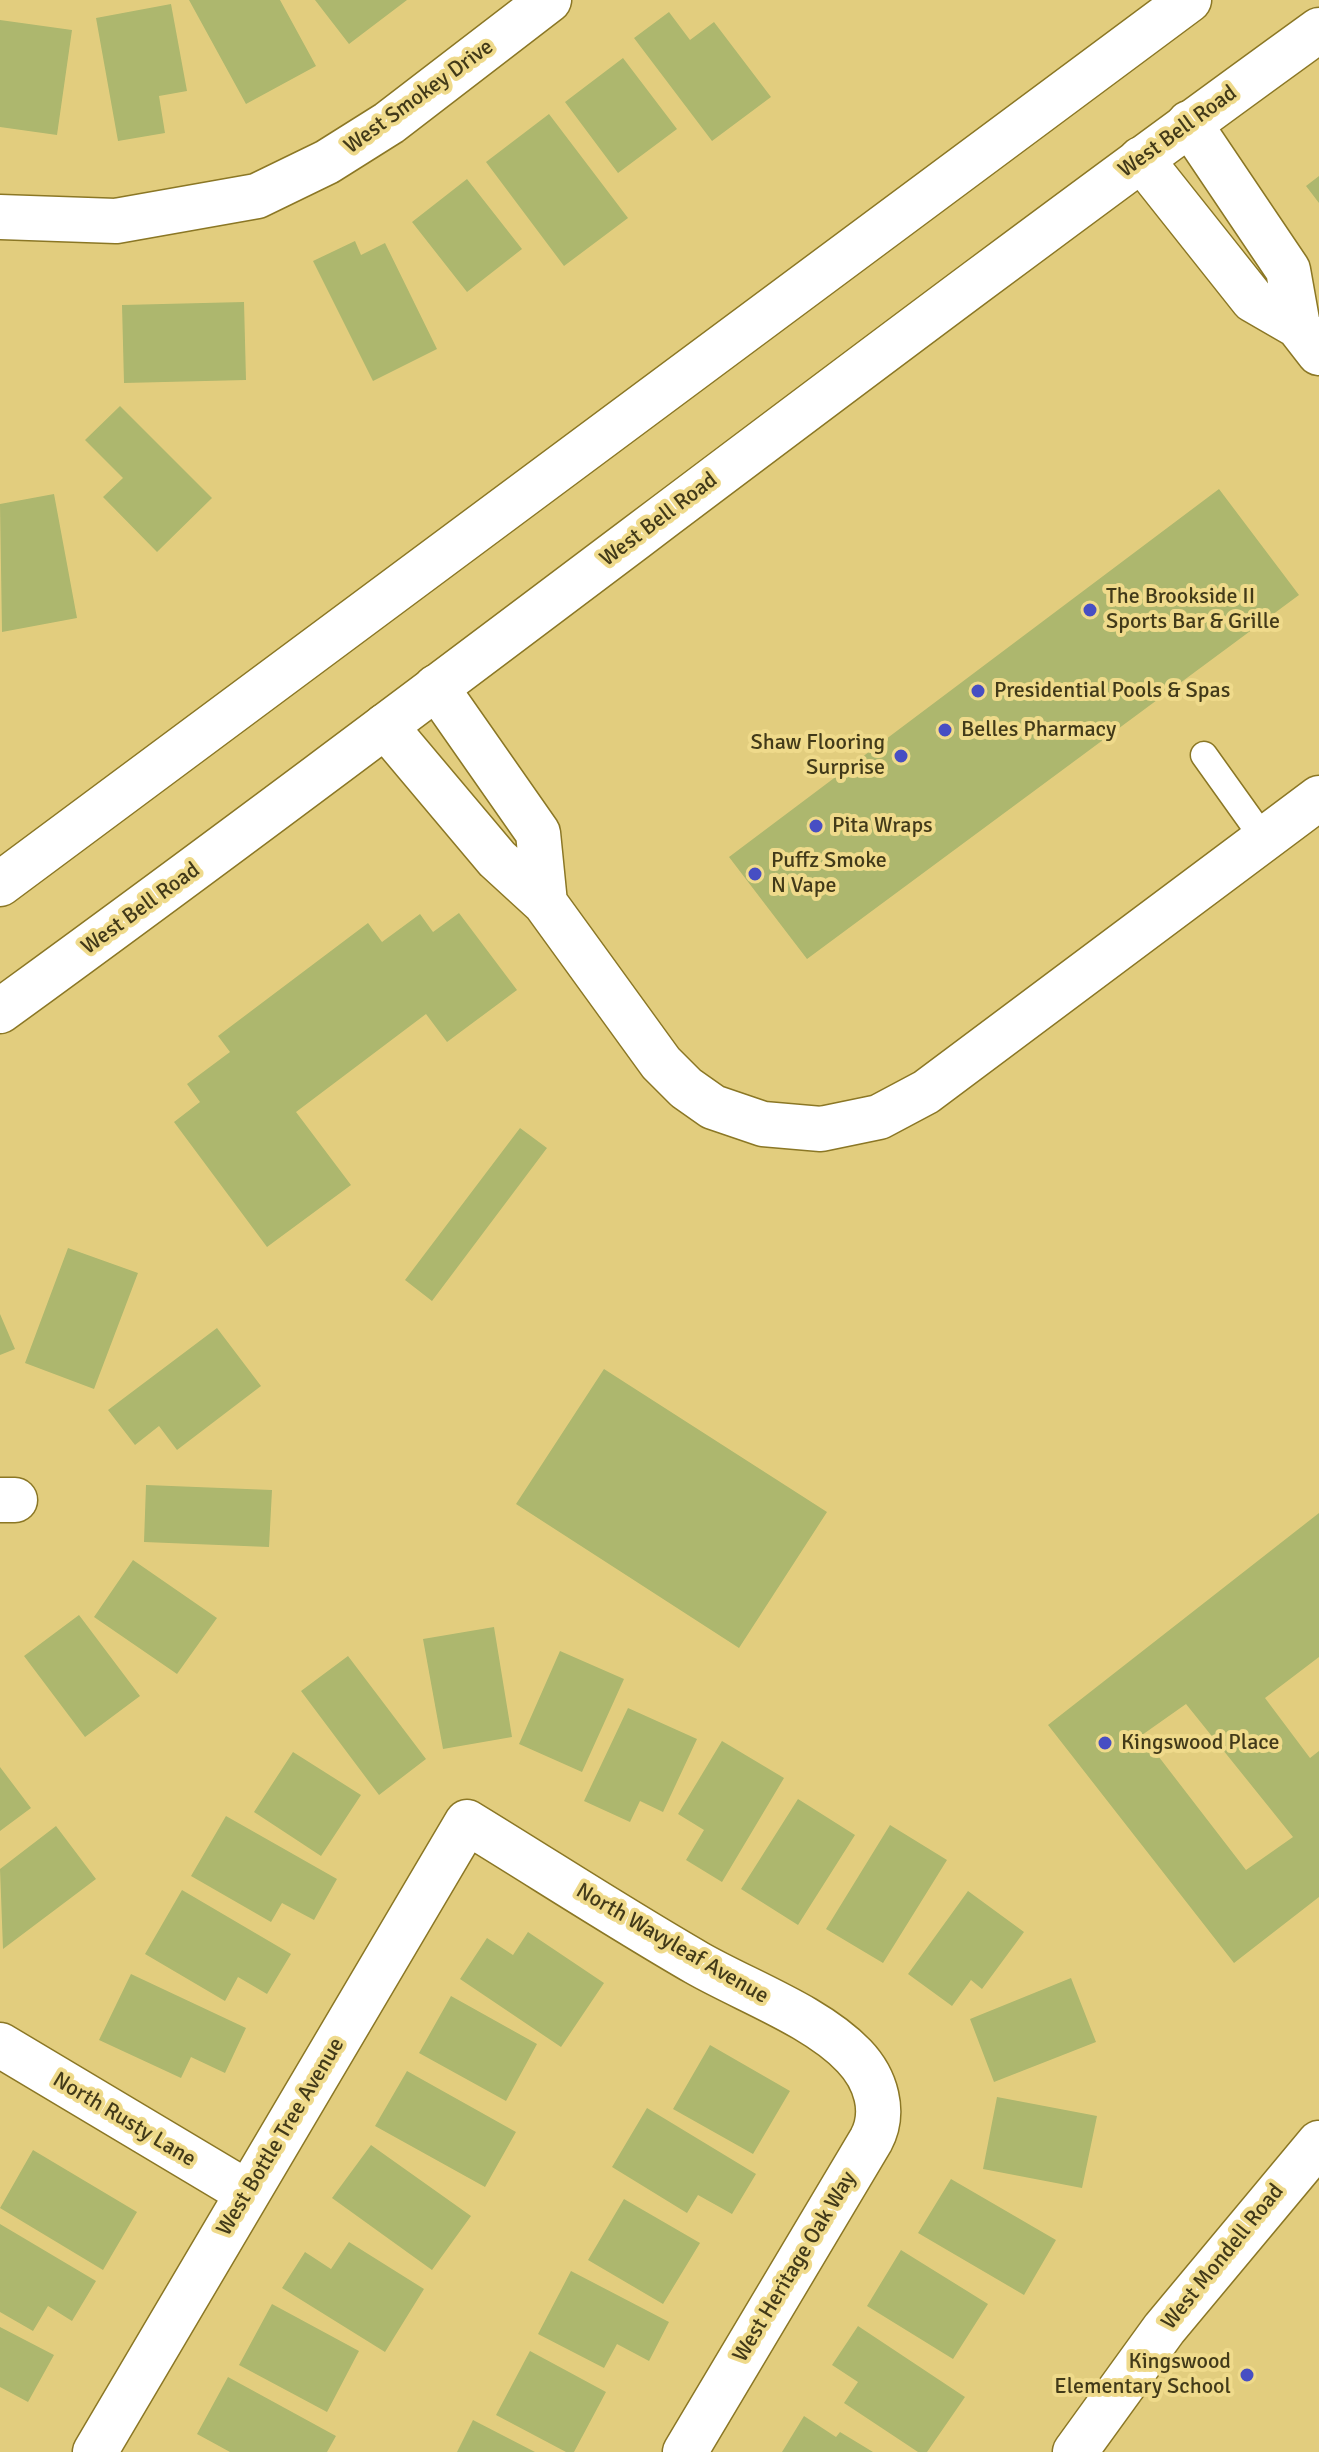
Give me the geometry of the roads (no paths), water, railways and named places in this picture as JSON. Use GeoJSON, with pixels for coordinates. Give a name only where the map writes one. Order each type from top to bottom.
{"type":"FeatureCollection","features":[{"type":"Feature","properties":{"kind":"street","name":"West Smokey Drive"},"geometry":{"type":"LineString","coordinates":[[0,217],[116,221],[257,196],[327,162],[389,123],[549,0]]}},
{"type":"Feature","properties":{"kind":"street"},"geometry":{"type":"LineString","coordinates":[[0,884],[1189,0]]}},
{"type":"Feature","properties":{"kind":"street","name":"West Bell Road"},"geometry":{"type":"LineString","coordinates":[[0,1011],[1189,123],[1319,30]]}},
{"type":"Feature","properties":{"kind":"street"},"geometry":{"type":"LineString","coordinates":[[1189,123],[1288,270],[1309,340]]}},
{"type":"Feature","properties":{"kind":"street"},"geometry":{"type":"LineString","coordinates":[[1141,159],[1253,300],[1309,340]]}},
{"type":"Feature","properties":{"kind":"street"},"geometry":{"type":"LineString","coordinates":[[436,687],[538,833],[545,903]]}},
{"type":"Feature","properties":{"kind":"street"},"geometry":{"type":"LineString","coordinates":[[385,726],[497,859],[545,903],[661,1063],[686,1088],[713,1107],[763,1124],[821,1129],[879,1117],[926,1092],[1319,798]]}},
{"type":"Feature","properties":{"kind":"street","name":"North Wavyleaf Avenue"},"geometry":{"type":"LineString","coordinates":[[467,1822],[697,1963],[822,2031],[857,2059],[868,2076]]}},
{"type":"Feature","properties":{"kind":"street","name":"West Bottle Tree Avenue"},"geometry":{"type":"LineString","coordinates":[[95,2452],[467,1822]]}},
{"type":"Feature","properties":{"kind":"street","name":"North Rusty Lane"},"geometry":{"type":"LineString","coordinates":[[0,2045],[248,2193]]}},
{"type":"Feature","properties":{"kind":"street","name":"West Heritage Oak Way"},"geometry":{"type":"LineString","coordinates":[[685,2452],[874,2135],[878,2120],[877,2095],[868,2076]]}},
{"type":"Feature","properties":{"kind":"street","name":"West Mondell Road"},"geometry":{"type":"LineString","coordinates":[[1075,2452],[1164,2329],[1319,2143]]}},
{"type":"Feature","properties":{"kind":"lane"},"geometry":{"type":"LineString","coordinates":[[1204,755],[1264,839]]}},
{"type":"Feature","properties":{"kind":"place","name":"The Brookside II Sports Bar & Grille"},"geometry":{"type":"Point","coordinates":[1090,610]}},
{"type":"Feature","properties":{"kind":"place","name":"Presidential Pools & Spas"},"geometry":{"type":"Point","coordinates":[978,691]}},
{"type":"Feature","properties":{"kind":"place","name":"Belles Pharmacy"},"geometry":{"type":"Point","coordinates":[945,730]}},
{"type":"Feature","properties":{"kind":"place","name":"Shaw Flooring Surprise"},"geometry":{"type":"Point","coordinates":[901,756]}},
{"type":"Feature","properties":{"kind":"place","name":"Pita Wraps"},"geometry":{"type":"Point","coordinates":[816,826]}},
{"type":"Feature","properties":{"kind":"place","name":"Puffz Smoke N Vape"},"geometry":{"type":"Point","coordinates":[755,874]}},
{"type":"Feature","properties":{"kind":"place","name":"Kingswood Place"},"geometry":{"type":"Point","coordinates":[1105,1743]}},
{"type":"Feature","properties":{"kind":"place","name":"Kingswood Elementary School"},"geometry":{"type":"Point","coordinates":[1247,2375]}}]}
